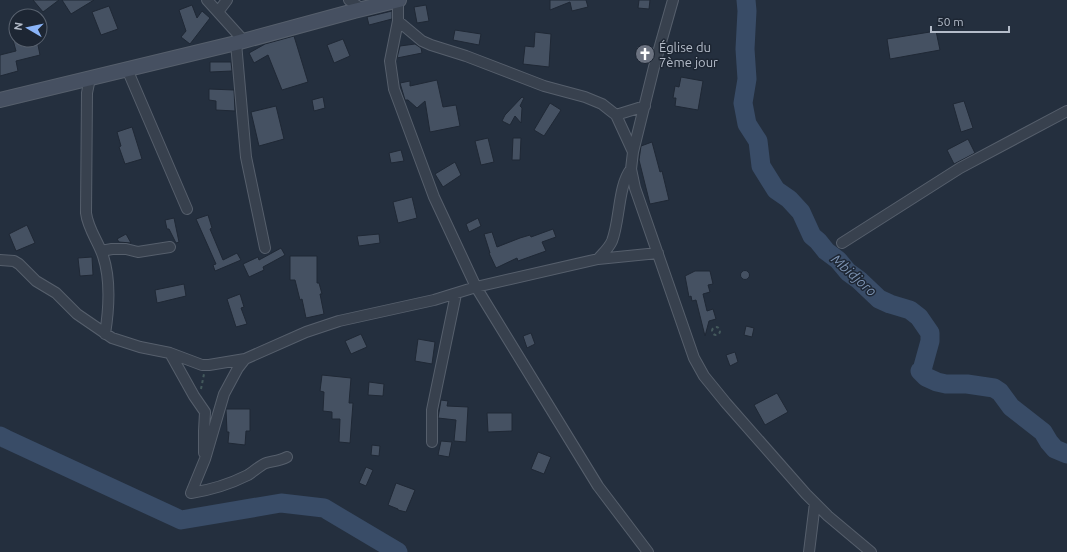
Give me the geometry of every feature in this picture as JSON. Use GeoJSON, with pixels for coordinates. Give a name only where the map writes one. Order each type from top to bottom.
{"type":"FeatureCollection","features":[{"type":"Feature","properties":{"kind":"street"},"geometry":{"type":"LineString","coordinates":[[206,0],[218,12],[240,42],[246,157],[265,248]]}},
{"type":"Feature","properties":{"kind":"street"},"geometry":{"type":"LineString","coordinates":[[218,12],[227,0]]}},
{"type":"Feature","properties":{"kind":"street"},"geometry":{"type":"LineString","coordinates":[[349,0],[362,9]]}},
{"type":"Feature","properties":{"kind":"street"},"geometry":{"type":"LineString","coordinates":[[673,0],[654,67],[633,152],[631,169],[635,188],[694,358],[704,376],[726,403],[815,503],[828,516],[871,552]]}},
{"type":"Feature","properties":{"kind":"street"},"geometry":{"type":"LineString","coordinates":[[0,100],[240,42],[393,1],[398,22],[390,61],[394,88],[434,197],[476,287],[598,486],[648,552]]}},
{"type":"Feature","properties":{"kind":"street"},"geometry":{"type":"LineString","coordinates":[[398,22],[422,41],[431,45],[466,56],[544,86],[585,97],[602,104],[616,115],[633,152]]}},
{"type":"Feature","properties":{"kind":"street"},"geometry":{"type":"LineString","coordinates":[[127,69],[187,209]]}},
{"type":"Feature","properties":{"kind":"street"},"geometry":{"type":"LineString","coordinates":[[90,78],[86,93],[86,213],[89,226],[104,257],[108,285],[105,334]]}},
{"type":"Feature","properties":{"kind":"street"},"geometry":{"type":"LineString","coordinates":[[616,115],[645,106]]}},
{"type":"Feature","properties":{"kind":"street"},"geometry":{"type":"LineString","coordinates":[[842,243],[960,168],[1067,111]]}},
{"type":"Feature","properties":{"kind":"street"},"geometry":{"type":"LineString","coordinates":[[598,259],[611,242],[617,223],[625,180],[631,169]]}},
{"type":"Feature","properties":{"kind":"street"},"geometry":{"type":"LineString","coordinates":[[101,251],[126,249],[138,252],[170,247]]}},
{"type":"Feature","properties":{"kind":"street"},"geometry":{"type":"LineString","coordinates":[[0,260],[14,261],[19,264],[36,281],[56,293],[76,314],[112,338],[128,344],[170,353],[202,364],[245,359],[301,334],[339,321],[434,300],[476,287],[598,259],[658,253]]}},
{"type":"Feature","properties":{"kind":"street"},"geometry":{"type":"LineString","coordinates":[[432,442],[432,410],[456,294]]}},
{"type":"Feature","properties":{"kind":"street"},"geometry":{"type":"LineString","coordinates":[[170,353],[194,396],[205,412],[205,459]]}},
{"type":"Feature","properties":{"kind":"street"},"geometry":{"type":"LineString","coordinates":[[245,359],[238,368],[224,394],[205,459],[191,493],[215,488],[233,482],[266,463],[287,457]]}},
{"type":"Feature","properties":{"kind":"street"},"geometry":{"type":"LineString","coordinates":[[809,552],[815,503]]}},
{"type":"Feature","properties":{"kind":"path"},"geometry":{"type":"LineString","coordinates":[[200,404],[204,372],[202,364]]}},
{"type":"Feature","properties":{"kind":"building"},"geometry":{"type":"Polygon","coordinates":[[[33,0],[59,0],[48,8],[40,8],[33,0]]]}},
{"type":"Feature","properties":{"kind":"building"},"geometry":{"type":"Polygon","coordinates":[[[62,0],[94,0],[71,14],[62,0]]]}},
{"type":"Feature","properties":{"kind":"building"},"geometry":{"type":"Polygon","coordinates":[[[550,0],[586,0],[588,7],[572,11],[570,2],[550,10],[550,0]]]}},
{"type":"Feature","properties":{"kind":"building"},"geometry":{"type":"Polygon","coordinates":[[[639,0],[650,0],[649,9],[638,8],[639,0]]]}},
{"type":"Feature","properties":{"kind":"building"},"geometry":{"type":"Polygon","coordinates":[[[192,5],[197,18],[202,11],[210,18],[190,44],[181,37],[186,31],[179,10],[192,5]]]}},
{"type":"Feature","properties":{"kind":"building"},"geometry":{"type":"Polygon","coordinates":[[[426,5],[429,21],[417,23],[414,7],[426,5]]]}},
{"type":"Feature","properties":{"kind":"building"},"geometry":{"type":"Polygon","coordinates":[[[109,6],[118,29],[101,35],[92,12],[109,6]]]}},
{"type":"Feature","properties":{"kind":"building"},"geometry":{"type":"Polygon","coordinates":[[[392,11],[392,19],[369,25],[367,17],[392,11]]]}},
{"type":"Feature","properties":{"kind":"building"},"geometry":{"type":"Polygon","coordinates":[[[455,30],[481,34],[479,45],[453,40],[455,30]]]}},
{"type":"Feature","properties":{"kind":"building"},"geometry":{"type":"Polygon","coordinates":[[[936,31],[940,50],[890,59],[887,39],[936,31]]]}},
{"type":"Feature","properties":{"kind":"building"},"geometry":{"type":"Polygon","coordinates":[[[535,32],[551,34],[549,67],[523,64],[525,46],[534,47],[535,32]]]}},
{"type":"Feature","properties":{"kind":"building"},"geometry":{"type":"Polygon","coordinates":[[[294,36],[308,82],[282,90],[268,55],[254,63],[249,53],[265,44],[294,36]]]}},
{"type":"Feature","properties":{"kind":"building"},"geometry":{"type":"Polygon","coordinates":[[[343,39],[350,56],[334,63],[327,45],[343,39]]]}},
{"type":"Feature","properties":{"kind":"building"},"geometry":{"type":"Polygon","coordinates":[[[415,44],[421,48],[422,53],[397,58],[400,46],[415,44]]]}},
{"type":"Feature","properties":{"kind":"building"},"geometry":{"type":"Polygon","coordinates":[[[642,45],[651,48],[647,61],[638,58],[642,45]]]}},
{"type":"Feature","properties":{"kind":"building"},"geometry":{"type":"Polygon","coordinates":[[[15,48],[39,48],[40,55],[16,61],[18,71],[0,76],[0,55],[16,51],[15,48]]]}},
{"type":"Feature","properties":{"kind":"building"},"geometry":{"type":"Polygon","coordinates":[[[210,62],[231,62],[232,71],[210,72],[210,62]]]}},
{"type":"Feature","properties":{"kind":"building"},"geometry":{"type":"Polygon","coordinates":[[[681,77],[703,81],[698,110],[675,106],[676,98],[673,98],[675,86],[679,87],[681,77]]]}},
{"type":"Feature","properties":{"kind":"building"},"geometry":{"type":"Polygon","coordinates":[[[437,80],[443,107],[456,105],[460,126],[430,132],[425,101],[417,108],[408,100],[405,100],[400,83],[410,81],[410,86],[437,80]]]}},
{"type":"Feature","properties":{"kind":"building"},"geometry":{"type":"Polygon","coordinates":[[[209,89],[234,90],[235,111],[216,110],[216,101],[209,100],[209,89]]]}},
{"type":"Feature","properties":{"kind":"building"},"geometry":{"type":"Polygon","coordinates":[[[323,97],[325,108],[314,111],[312,100],[323,97]]]}},
{"type":"Feature","properties":{"kind":"building"},"geometry":{"type":"Polygon","coordinates":[[[522,97],[524,98],[520,106],[522,108],[521,123],[515,116],[510,125],[502,121],[505,115],[522,97]]]}},
{"type":"Feature","properties":{"kind":"building"},"geometry":{"type":"Polygon","coordinates":[[[964,101],[973,128],[961,132],[953,104],[964,101]]]}},
{"type":"Feature","properties":{"kind":"building"},"geometry":{"type":"Polygon","coordinates":[[[550,103],[561,110],[544,136],[534,130],[550,103]]]}},
{"type":"Feature","properties":{"kind":"building"},"geometry":{"type":"Polygon","coordinates":[[[276,106],[284,139],[259,146],[251,112],[276,106]]]}},
{"type":"Feature","properties":{"kind":"building"},"geometry":{"type":"Polygon","coordinates":[[[132,127],[142,159],[125,164],[119,147],[121,146],[117,132],[132,127]]]}},
{"type":"Feature","properties":{"kind":"building"},"geometry":{"type":"Polygon","coordinates":[[[488,138],[494,162],[481,165],[475,141],[488,138]]]}},
{"type":"Feature","properties":{"kind":"building"},"geometry":{"type":"Polygon","coordinates":[[[513,138],[521,138],[520,160],[512,160],[513,138]]]}},
{"type":"Feature","properties":{"kind":"building"},"geometry":{"type":"Polygon","coordinates":[[[968,139],[975,153],[954,164],[947,150],[968,139]]]}},
{"type":"Feature","properties":{"kind":"building"},"geometry":{"type":"Polygon","coordinates":[[[652,142],[660,172],[662,171],[669,200],[650,204],[639,160],[641,146],[652,142]]]}},
{"type":"Feature","properties":{"kind":"building"},"geometry":{"type":"Polygon","coordinates":[[[401,150],[404,161],[391,163],[389,153],[401,150]]]}},
{"type":"Feature","properties":{"kind":"building"},"geometry":{"type":"Polygon","coordinates":[[[455,162],[461,175],[443,187],[435,174],[455,162]]]}},
{"type":"Feature","properties":{"kind":"building"},"geometry":{"type":"Polygon","coordinates":[[[412,197],[417,218],[398,223],[393,202],[412,197]]]}},
{"type":"Feature","properties":{"kind":"building"},"geometry":{"type":"Polygon","coordinates":[[[208,215],[212,228],[210,229],[223,260],[237,253],[241,260],[215,271],[213,265],[216,264],[196,219],[208,215]]]}},
{"type":"Feature","properties":{"kind":"building"},"geometry":{"type":"Polygon","coordinates":[[[174,218],[179,242],[176,243],[169,229],[167,229],[165,220],[174,218]]]}},
{"type":"Feature","properties":{"kind":"building"},"geometry":{"type":"Polygon","coordinates":[[[478,218],[481,226],[469,232],[466,224],[478,218]]]}},
{"type":"Feature","properties":{"kind":"building"},"geometry":{"type":"Polygon","coordinates":[[[27,225],[35,243],[16,251],[9,234],[27,225]]]}},
{"type":"Feature","properties":{"kind":"building"},"geometry":{"type":"Polygon","coordinates":[[[553,229],[556,237],[542,242],[546,251],[518,261],[517,258],[496,268],[489,253],[484,234],[492,232],[497,247],[520,238],[530,235],[531,237],[553,229]]]}},
{"type":"Feature","properties":{"kind":"building"},"geometry":{"type":"Polygon","coordinates":[[[126,234],[131,243],[119,242],[117,239],[126,234]]]}},
{"type":"Feature","properties":{"kind":"building"},"geometry":{"type":"Polygon","coordinates":[[[379,234],[380,243],[359,246],[357,236],[379,234]]]}},
{"type":"Feature","properties":{"kind":"building"},"geometry":{"type":"Polygon","coordinates":[[[281,248],[285,255],[263,267],[264,270],[249,277],[243,264],[258,257],[259,260],[281,248]]]}},
{"type":"Feature","properties":{"kind":"building"},"geometry":{"type":"Polygon","coordinates":[[[290,256],[317,256],[317,283],[319,283],[322,294],[320,294],[324,314],[306,318],[302,299],[300,300],[295,280],[290,280],[290,256]]]}},
{"type":"Feature","properties":{"kind":"building"},"geometry":{"type":"Polygon","coordinates":[[[92,257],[93,275],[80,276],[78,258],[92,257]]]}},
{"type":"Feature","properties":{"kind":"building"},"geometry":{"type":"Polygon","coordinates":[[[745,270],[750,275],[745,280],[740,275],[745,270]]]}},
{"type":"Feature","properties":{"kind":"building"},"geometry":{"type":"Polygon","coordinates":[[[695,271],[710,271],[713,284],[708,285],[710,292],[703,294],[707,311],[713,309],[716,319],[709,321],[705,336],[696,300],[692,301],[691,296],[689,297],[685,276],[695,271]]]}},
{"type":"Feature","properties":{"kind":"building"},"geometry":{"type":"Polygon","coordinates":[[[184,284],[186,296],[157,303],[155,290],[184,284]]]}},
{"type":"Feature","properties":{"kind":"building"},"geometry":{"type":"Polygon","coordinates":[[[240,294],[244,307],[241,308],[247,324],[236,327],[227,299],[240,294]]]}},
{"type":"Feature","properties":{"kind":"building"},"geometry":{"type":"Polygon","coordinates":[[[746,326],[754,328],[752,337],[744,335],[746,326]]]}},
{"type":"Feature","properties":{"kind":"building"},"geometry":{"type":"Polygon","coordinates":[[[531,333],[535,344],[527,348],[523,336],[531,333]]]}},
{"type":"Feature","properties":{"kind":"building"},"geometry":{"type":"Polygon","coordinates":[[[361,334],[367,347],[351,354],[345,341],[361,334]]]}},
{"type":"Feature","properties":{"kind":"building"},"geometry":{"type":"Polygon","coordinates":[[[418,339],[435,342],[432,364],[415,361],[418,339]]]}},
{"type":"Feature","properties":{"kind":"building"},"geometry":{"type":"Polygon","coordinates":[[[735,352],[738,362],[730,366],[726,355],[735,352]]]}},
{"type":"Feature","properties":{"kind":"building"},"geometry":{"type":"Polygon","coordinates":[[[322,375],[351,378],[349,403],[353,403],[350,443],[339,442],[340,419],[332,419],[332,412],[323,411],[324,392],[320,391],[322,375]]]}},
{"type":"Feature","properties":{"kind":"building"},"geometry":{"type":"Polygon","coordinates":[[[369,382],[384,384],[383,396],[368,395],[369,382]]]}},
{"type":"Feature","properties":{"kind":"building"},"geometry":{"type":"Polygon","coordinates":[[[777,393],[788,412],[765,425],[754,405],[777,393]]]}},
{"type":"Feature","properties":{"kind":"building"},"geometry":{"type":"Polygon","coordinates":[[[441,400],[448,401],[447,406],[468,407],[466,442],[454,441],[456,420],[438,418],[441,400]]]}},
{"type":"Feature","properties":{"kind":"building"},"geometry":{"type":"Polygon","coordinates":[[[226,409],[250,409],[250,431],[246,431],[245,445],[228,443],[229,432],[227,432],[226,409]]]}},
{"type":"Feature","properties":{"kind":"building"},"geometry":{"type":"Polygon","coordinates":[[[487,413],[512,413],[512,431],[488,432],[487,413]]]}},
{"type":"Feature","properties":{"kind":"building"},"geometry":{"type":"Polygon","coordinates":[[[441,441],[452,442],[449,457],[438,455],[441,441]]]}},
{"type":"Feature","properties":{"kind":"building"},"geometry":{"type":"Polygon","coordinates":[[[372,445],[380,446],[379,456],[371,455],[372,445]]]}},
{"type":"Feature","properties":{"kind":"building"},"geometry":{"type":"Polygon","coordinates":[[[538,452],[551,457],[544,474],[531,469],[538,452]]]}},
{"type":"Feature","properties":{"kind":"building"},"geometry":{"type":"Polygon","coordinates":[[[366,467],[373,470],[366,486],[359,483],[366,467]]]}},
{"type":"Feature","properties":{"kind":"building"},"geometry":{"type":"Polygon","coordinates":[[[396,483],[415,490],[406,512],[388,505],[396,483]]]}},
{"type":"Feature","properties":{"kind":"waterway","name":"Mbidjoro"},"geometry":{"type":"LineString","coordinates":[[746,0],[747,11],[745,49],[747,79],[743,103],[747,124],[758,141],[761,166],[776,190],[789,199],[801,212],[812,236],[826,251],[838,260],[848,272],[879,299],[910,310],[919,317],[930,333],[930,341],[922,370],[920,371],[926,377],[946,384],[967,384],[994,388],[1000,392],[1011,407],[1043,432],[1055,449],[1067,454]]}},
{"type":"Feature","properties":{"kind":"waterway"},"geometry":{"type":"LineString","coordinates":[[0,436],[181,520],[281,503],[324,508],[398,552]]}},
{"type":"Feature","properties":{"kind":"place","name":"Église du 7ème jour"},"geometry":{"type":"Point","coordinates":[645,54]}}]}
